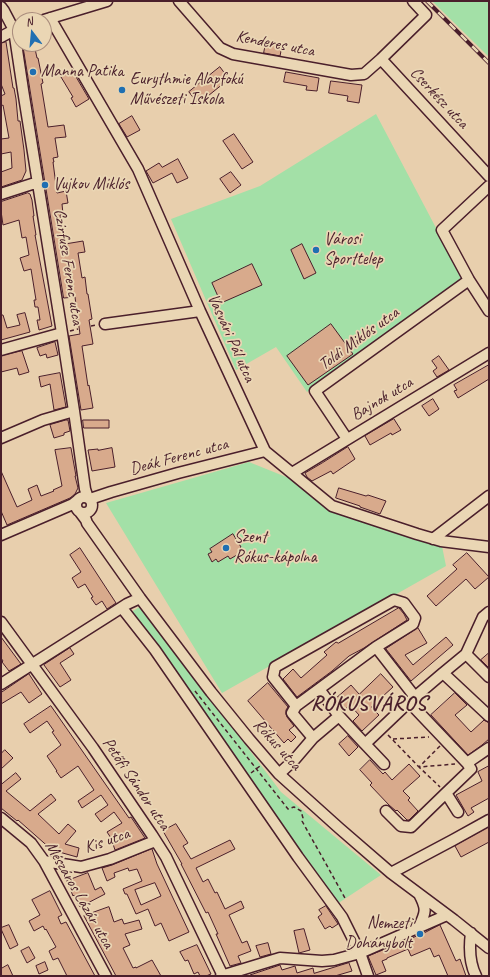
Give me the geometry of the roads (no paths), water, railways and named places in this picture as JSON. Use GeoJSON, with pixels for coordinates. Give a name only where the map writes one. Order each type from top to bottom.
{"type":"FeatureCollection","features":[{"type":"Feature","properties":{"kind":"street"},"geometry":{"type":"LineString","coordinates":[[52,18],[107,1]]}},
{"type":"Feature","properties":{"kind":"street","name":"Kenderes utca"},"geometry":{"type":"LineString","coordinates":[[179,1],[220,48],[233,54],[351,75],[364,74],[426,15],[413,1]]}},
{"type":"Feature","properties":{"kind":"street","name":"Czirfusz Ferenc utca"},"geometry":{"type":"LineString","coordinates":[[1,7],[12,22]]}},
{"type":"Feature","properties":{"kind":"street","name":"Vasvári Pál utca"},"geometry":{"type":"LineString","coordinates":[[52,27],[138,169],[200,311],[265,451],[332,506],[433,539],[489,547]]}},
{"type":"Feature","properties":{"kind":"street"},"geometry":{"type":"LineString","coordinates":[[1,37],[12,32]]}},
{"type":"Feature","properties":{"kind":"street","name":"Czirfusz Ferenc utca"},"geometry":{"type":"LineString","coordinates":[[20,52],[38,183],[74,411],[85,504]]}},
{"type":"Feature","properties":{"kind":"street","name":"Cserkész utca"},"geometry":{"type":"LineString","coordinates":[[381,59],[489,176]]}},
{"type":"Feature","properties":{"kind":"street"},"geometry":{"type":"LineString","coordinates":[[1,194],[38,183]]}},
{"type":"Feature","properties":{"kind":"street"},"geometry":{"type":"LineString","coordinates":[[489,186],[442,230],[469,280],[489,311]]}},
{"type":"Feature","properties":{"kind":"street","name":"Toldi Miklós utca"},"geometry":{"type":"LineString","coordinates":[[347,439],[315,390],[469,280]]}},
{"type":"Feature","properties":{"kind":"street"},"geometry":{"type":"LineString","coordinates":[[105,324],[200,311]]}},
{"type":"Feature","properties":{"kind":"street"},"geometry":{"type":"LineString","coordinates":[[1,350],[62,332]]}},
{"type":"Feature","properties":{"kind":"street","name":"Bajnok utca"},"geometry":{"type":"LineString","coordinates":[[292,473],[489,353]]}},
{"type":"Feature","properties":{"kind":"street"},"geometry":{"type":"LineString","coordinates":[[1,438],[43,420],[74,411]]}},
{"type":"Feature","properties":{"kind":"street","name":"Deák Ferenc utca"},"geometry":{"type":"LineString","coordinates":[[1,535],[55,512],[74,509],[102,496],[178,473],[265,451]]}},
{"type":"Feature","properties":{"kind":"street"},"geometry":{"type":"LineString","coordinates":[[433,539],[489,496]]}},
{"type":"Feature","properties":{"kind":"street","name":"Rókus utca"},"geometry":{"type":"LineString","coordinates":[[85,504],[86,523],[140,598],[211,692],[280,774],[391,873],[447,914],[489,948]]}},
{"type":"Feature","properties":{"kind":"street"},"geometry":{"type":"LineString","coordinates":[[1,684],[140,598]]}},
{"type":"Feature","properties":{"kind":"street"},"geometry":{"type":"LineString","coordinates":[[296,706],[273,677],[275,667],[394,600],[404,603],[415,618],[414,624],[376,647],[296,706],[292,713],[313,738]]}},
{"type":"Feature","properties":{"kind":"street"},"geometry":{"type":"LineString","coordinates":[[122,608],[155,650],[298,857],[342,917],[360,953],[368,976]]}},
{"type":"Feature","properties":{"kind":"street"},"geometry":{"type":"LineString","coordinates":[[365,744],[412,700],[466,654],[484,618],[489,612]]}},
{"type":"Feature","properties":{"kind":"street","name":"Petőfi Sándor utca"},"geometry":{"type":"LineString","coordinates":[[1,622],[93,748],[166,857],[222,976]]}},
{"type":"Feature","properties":{"kind":"street"},"geometry":{"type":"LineString","coordinates":[[376,647],[412,700],[471,769],[411,827],[401,826],[386,811]]}},
{"type":"Feature","properties":{"kind":"street"},"geometry":{"type":"LineString","coordinates":[[466,654],[489,677]]}},
{"type":"Feature","properties":{"kind":"street"},"geometry":{"type":"LineString","coordinates":[[443,673],[489,716]]}},
{"type":"Feature","properties":{"kind":"street"},"geometry":{"type":"LineString","coordinates":[[319,689],[340,716],[384,764]]}},
{"type":"Feature","properties":{"kind":"street"},"geometry":{"type":"LineString","coordinates":[[280,774],[313,738],[340,716]]}},
{"type":"Feature","properties":{"kind":"street"},"geometry":{"type":"LineString","coordinates":[[466,763],[489,748]]}},
{"type":"Feature","properties":{"kind":"street"},"geometry":{"type":"LineString","coordinates":[[446,793],[458,812]]}},
{"type":"Feature","properties":{"kind":"street","name":"Mészáros Lázár utca"},"geometry":{"type":"LineString","coordinates":[[1,818],[31,843],[44,861],[106,976]]}},
{"type":"Feature","properties":{"kind":"street"},"geometry":{"type":"LineString","coordinates":[[391,873],[489,820]]}},
{"type":"Feature","properties":{"kind":"street","name":"Kis utca"},"geometry":{"type":"LineString","coordinates":[[44,861],[81,867],[110,859],[156,841]]}},
{"type":"Feature","properties":{"kind":"street"},"geometry":{"type":"LineString","coordinates":[[419,894],[425,905],[424,915],[419,926]]}},
{"type":"Feature","properties":{"kind":"street"},"geometry":{"type":"LineString","coordinates":[[222,976],[280,958],[322,961],[334,960],[360,953],[447,914]]}},
{"type":"Feature","properties":{"kind":"street"},"geometry":{"type":"LineString","coordinates":[[471,933],[469,950],[473,970],[476,976]]}},
{"type":"Feature","properties":{"kind":"railway"},"geometry":{"type":"LineString","coordinates":[[427,1],[489,63]]}},
{"type":"Feature","properties":{"kind":"place","name":"Manna Patika"},"geometry":{"type":"Point","coordinates":[33,72]}},
{"type":"Feature","properties":{"kind":"place","name":"Eurythmie Alapfokú Művészeti Iskola"},"geometry":{"type":"Point","coordinates":[122,90]}},
{"type":"Feature","properties":{"kind":"place","name":"Vujkov Miklós"},"geometry":{"type":"Point","coordinates":[45,185]}},
{"type":"Feature","properties":{"kind":"place","name":"Városi Sporttelep"},"geometry":{"type":"Point","coordinates":[316,250]}},
{"type":"Feature","properties":{"kind":"place","name":"Szent Rókus-kápolna"},"geometry":{"type":"Point","coordinates":[226,548]}},
{"type":"Feature","properties":{"kind":"place","name":"Nemzeti Dohánybolt"},"geometry":{"type":"Point","coordinates":[420,934]}},
{"type":"Feature","properties":{"kind":"district","name":"RÓKUSVÁROS"},"geometry":{"type":"Point","coordinates":[369,704]}}]}
